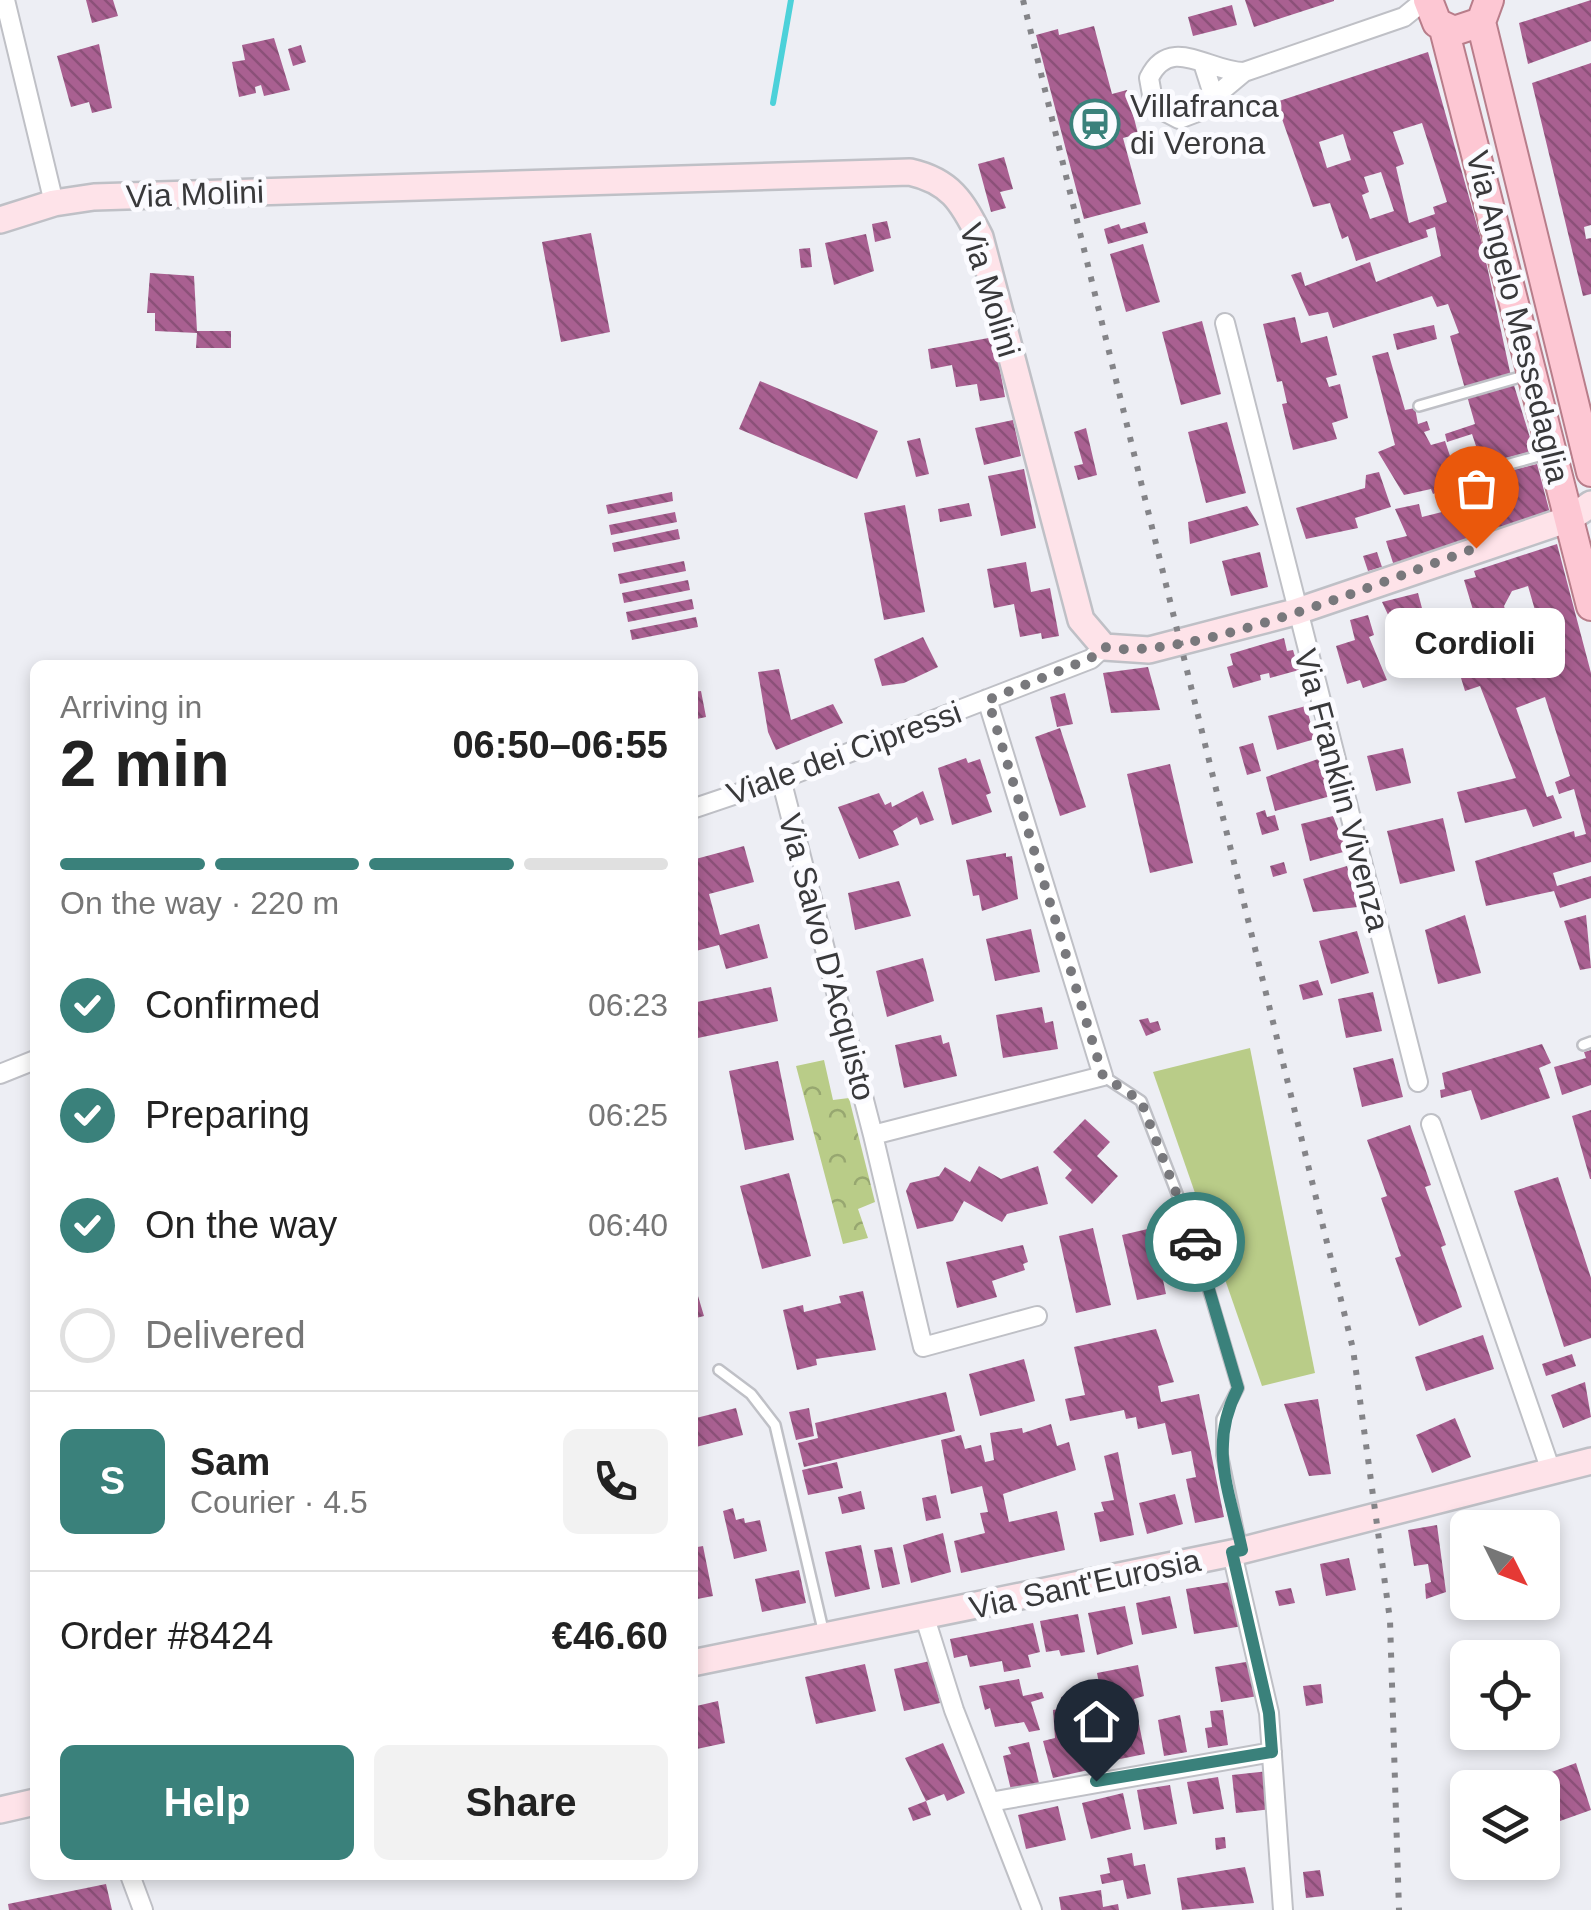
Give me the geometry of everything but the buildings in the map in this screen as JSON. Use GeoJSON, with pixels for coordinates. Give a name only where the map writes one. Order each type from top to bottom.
{"type":"FeatureCollection","features":[{"type":"Feature","properties":{"kind":"main road"},"geometry":{"type":"LineString","coordinates":[[1434,13],[1464,31],[1487,8]]}},
{"type":"Feature","properties":{"kind":"main road","name":"Via Angelo Messedaglia"},"geometry":{"type":"LineString","coordinates":[[1487,8],[1591,472]]}},
{"type":"Feature","properties":{"kind":"main road","name":"Via Angelo Messedaglia"},"geometry":{"type":"LineString","coordinates":[[1434,13],[1552,452],[1580,512],[1591,606]]}},
{"type":"Feature","properties":{"kind":"main road","name":"Via Molini"},"geometry":{"type":"LineString","coordinates":[[0,220],[54,203],[114,197],[910,172],[940,181],[954,191],[980,236],[1076,605],[1092,636],[1104,647]]}},
{"type":"Feature","properties":{"kind":"main road"},"geometry":{"type":"LineString","coordinates":[[1104,647],[1149,650],[1295,612],[1580,512]]}},
{"type":"Feature","properties":{"kind":"main road","name":"Via Sant'Eurosia"},"geometry":{"type":"LineString","coordinates":[[698,1662],[1237,1551],[1591,1461]]}},
{"type":"Feature","properties":{"kind":"main road"},"geometry":{"type":"LineString","coordinates":[[0,1810],[30,1803]]}},
{"type":"Feature","properties":{"kind":"street"},"geometry":{"type":"LineString","coordinates":[[5,0],[54,203]]}},
{"type":"Feature","properties":{"kind":"street"},"geometry":{"type":"LineString","coordinates":[[1244,72],[1181,54],[1169,56],[1154,67],[1148,86],[1154,106],[1168,116],[1188,118],[1244,72],[1404,16],[1434,13]]}},
{"type":"Feature","properties":{"kind":"street"},"geometry":{"type":"LineString","coordinates":[[1202,63],[1211,80],[1208,102]]}},
{"type":"Feature","properties":{"kind":"street","name":"Via Franklin Vivenza"},"geometry":{"type":"LineString","coordinates":[[1224,323],[1418,1082]]}},
{"type":"Feature","properties":{"kind":"street","name":"Viale dei Cipressi"},"geometry":{"type":"LineString","coordinates":[[698,807],[988,700],[1091,658],[1104,647]]}},
{"type":"Feature","properties":{"kind":"street"},"geometry":{"type":"LineString","coordinates":[[988,700],[1103,1076]]}},
{"type":"Feature","properties":{"kind":"street","name":"Via Salvo D'Acquisto"},"geometry":{"type":"LineString","coordinates":[[781,779],[923,1347],[1038,1316]]}},
{"type":"Feature","properties":{"kind":"street"},"geometry":{"type":"LineString","coordinates":[[0,1074],[30,1062]]}},
{"type":"Feature","properties":{"kind":"street","name":"Via Salvo D'Acquisto"},"geometry":{"type":"LineString","coordinates":[[873,1135],[1103,1076]]}},
{"type":"Feature","properties":{"kind":"street"},"geometry":{"type":"LineString","coordinates":[[1431,1124],[1551,1471]]}},
{"type":"Feature","properties":{"kind":"street"},"geometry":{"type":"LineString","coordinates":[[1237,1551],[1269,1713],[1283,1910]]}},
{"type":"Feature","properties":{"kind":"street"},"geometry":{"type":"LineString","coordinates":[[925,1618],[1032,1910]]}},
{"type":"Feature","properties":{"kind":"street"},"geometry":{"type":"LineString","coordinates":[[990,1802],[1272,1752]]}},
{"type":"Feature","properties":{"kind":"street"},"geometry":{"type":"LineString","coordinates":[[132,1880],[143,1910]]}},
{"type":"Feature","properties":{"kind":"lane"},"geometry":{"type":"LineString","coordinates":[[1419,406],[1532,373]]}},
{"type":"Feature","properties":{"kind":"lane"},"geometry":{"type":"LineString","coordinates":[[1466,476],[1552,452]]}},
{"type":"Feature","properties":{"kind":"lane"},"geometry":{"type":"LineString","coordinates":[[1103,1076],[1141,1101],[1190,1228],[1238,1388],[1222,1420],[1222,1454],[1237,1551]]}},
{"type":"Feature","properties":{"kind":"lane"},"geometry":{"type":"LineString","coordinates":[[719,1370],[752,1394],[774,1425],[824,1636]]}},
{"type":"Feature","properties":{"kind":"green space"},"geometry":{"type":"Polygon","coordinates":[[[1250,1048],[1315,1373],[1262,1386],[1153,1072],[1250,1048]]]}},
{"type":"Feature","properties":{"kind":"green space"},"geometry":{"type":"Polygon","coordinates":[[[824,1060],[833,1100],[849,1098],[875,1202],[858,1209],[868,1238],[843,1244],[796,1066],[824,1060]]]}},
{"type":"Feature","properties":{"kind":"waterway"},"geometry":{"type":"LineString","coordinates":[[773,103],[791,0]]}},
{"type":"Feature","properties":{"kind":"railway"},"geometry":{"type":"LineString","coordinates":[[1023,0],[1353,1349],[1390,1620],[1399,1910]]}},
{"type":"Feature","properties":{"kind":"way so far"},"geometry":{"type":"LineString","coordinates":[[1195,1242],[1141,1101],[1103,1076],[988,700],[1091,658],[1104,647],[1133,652],[1149,650],[1295,612],[1476,548]]}},
{"type":"Feature","properties":{"kind":"place","name":"Villafranca di Verona"},"geometry":{"type":"Point","coordinates":[1095,124]}},
{"type":"Feature","properties":{"kind":"place","name":"Cordioli"},"geometry":{"type":"Point","coordinates":[1476,548]}},
{"type":"Feature","properties":{"kind":"route"},"geometry":{"type":"LineString","coordinates":[[1096,1781],[1272,1752],[1269,1713],[1232,1552],[1242,1550],[1222,1454],[1222,1420],[1238,1388],[1195,1242]]}}]}
